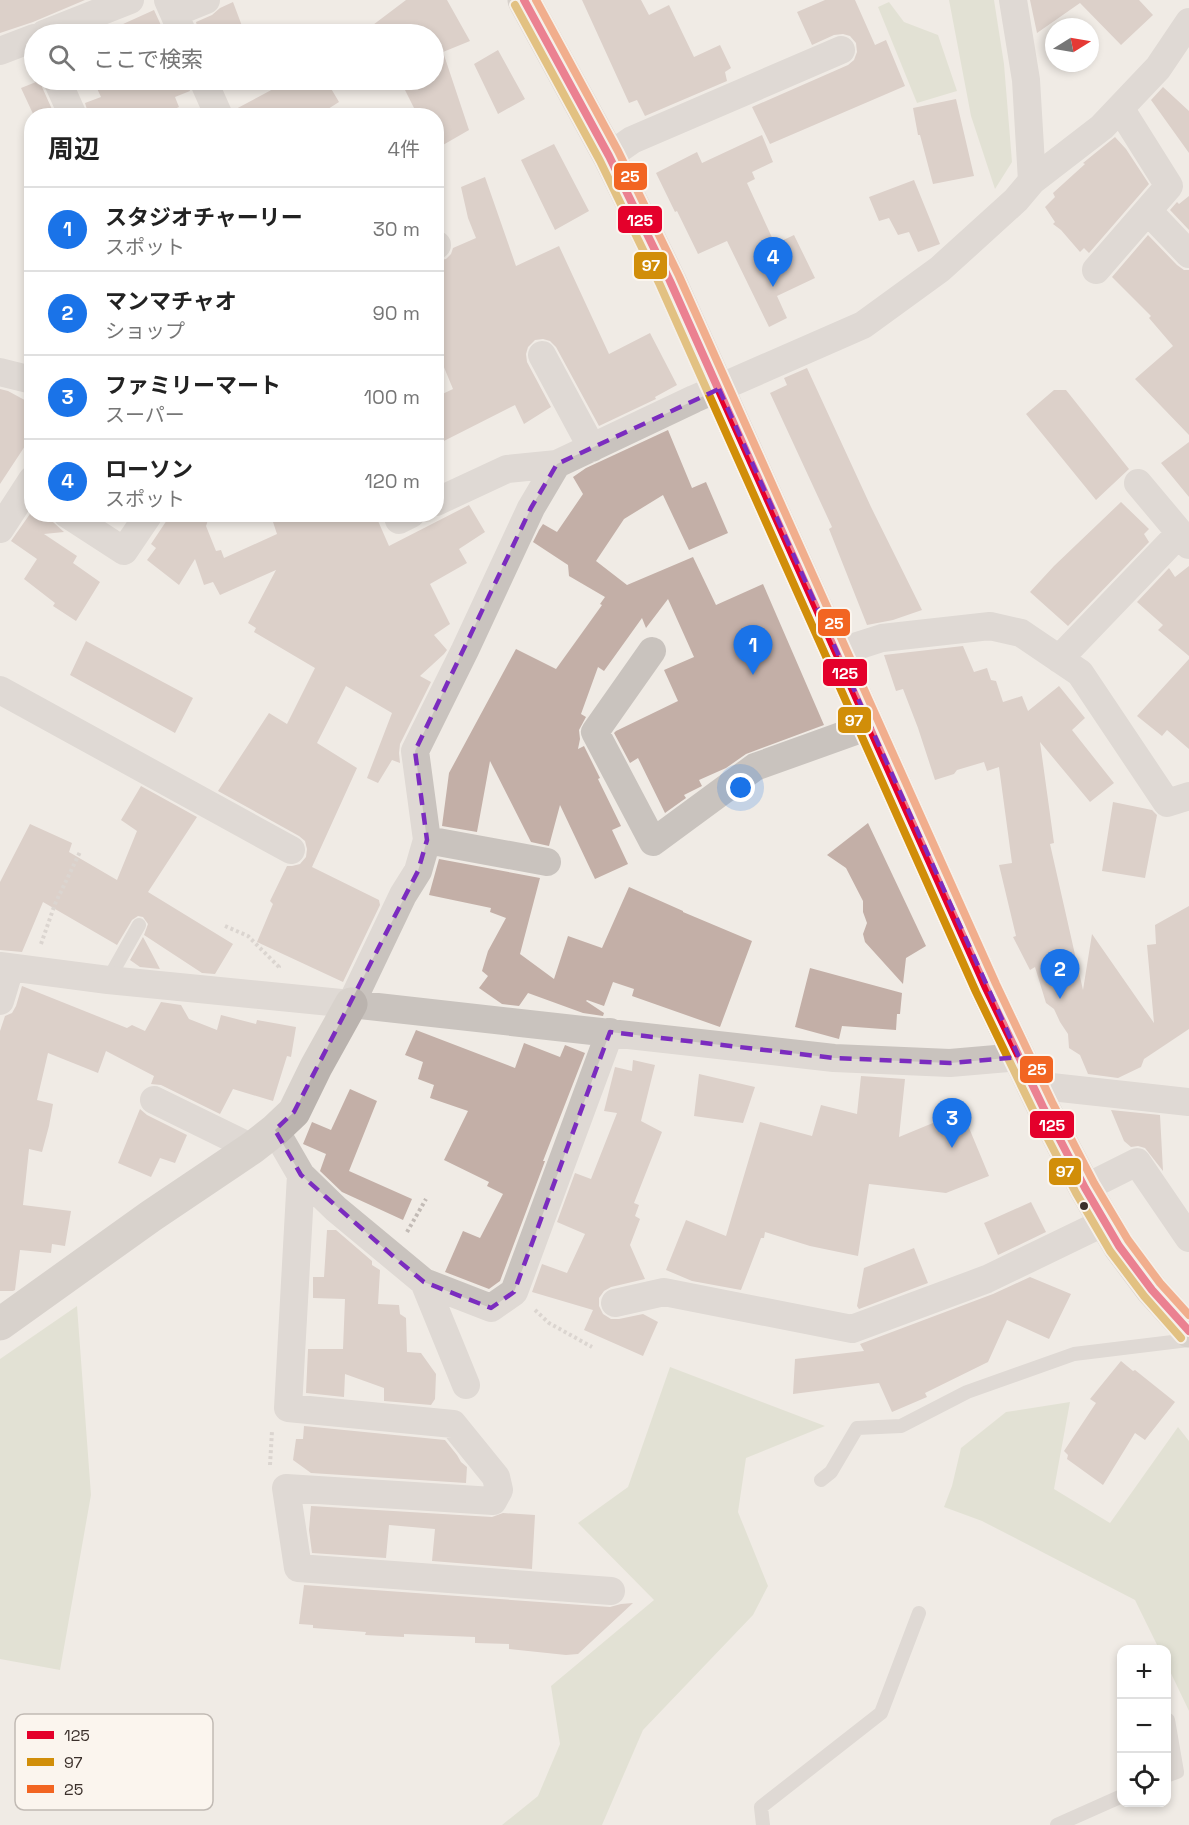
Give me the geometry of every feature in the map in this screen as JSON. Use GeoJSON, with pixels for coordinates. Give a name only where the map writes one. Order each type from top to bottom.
{"type":"FeatureCollection","features":[{"type":"Feature","properties":{"kind":"main road"},"geometry":{"type":"LineString","coordinates":[[525,1],[609,156],[670,281],[981,977],[1084,1188],[1119,1246],[1152,1290],[1189,1331]]}},
{"type":"Feature","properties":{"kind":"main road"},"geometry":{"type":"LineString","coordinates":[[0,1324],[264,1139],[294,1112],[351,1004]]}},
{"type":"Feature","properties":{"kind":"street"},"geometry":{"type":"LineString","coordinates":[[69,24],[130,0]]}},
{"type":"Feature","properties":{"kind":"street"},"geometry":{"type":"LineString","coordinates":[[175,16],[206,0]]}},
{"type":"Feature","properties":{"kind":"street"},"geometry":{"type":"LineString","coordinates":[[1013,0],[1026,80],[1032,181]]}},
{"type":"Feature","properties":{"kind":"street"},"geometry":{"type":"LineString","coordinates":[[444,498],[507,469],[557,464],[863,325],[940,269],[1016,200],[1032,181],[1102,127],[1158,68],[1189,22]]}},
{"type":"Feature","properties":{"kind":"street"},"geometry":{"type":"LineString","coordinates":[[0,51],[24,42]]}},
{"type":"Feature","properties":{"kind":"street"},"geometry":{"type":"LineString","coordinates":[[609,156],[632,140],[841,50]]}},
{"type":"Feature","properties":{"kind":"street"},"geometry":{"type":"LineString","coordinates":[[61,90],[69,108]]}},
{"type":"Feature","properties":{"kind":"street"},"geometry":{"type":"LineString","coordinates":[[207,90],[215,108]]}},
{"type":"Feature","properties":{"kind":"street"},"geometry":{"type":"LineString","coordinates":[[1096,270],[1169,186],[1120,108]]}},
{"type":"Feature","properties":{"kind":"street"},"geometry":{"type":"LineString","coordinates":[[1148,211],[1189,254]]}},
{"type":"Feature","properties":{"kind":"street"},"geometry":{"type":"LineString","coordinates":[[542,355],[592,448]]}},
{"type":"Feature","properties":{"kind":"street"},"geometry":{"type":"LineString","coordinates":[[0,372],[24,378]]}},
{"type":"Feature","properties":{"kind":"street"},"geometry":{"type":"LineString","coordinates":[[351,1004],[403,895],[417,871],[427,840],[415,751],[531,508],[557,464]]}},
{"type":"Feature","properties":{"kind":"street"},"geometry":{"type":"LineString","coordinates":[[1059,659],[1184,539],[1138,483]]}},
{"type":"Feature","properties":{"kind":"street"},"geometry":{"type":"LineString","coordinates":[[0,529],[24,495]]}},
{"type":"Feature","properties":{"kind":"street"},"geometry":{"type":"LineString","coordinates":[[80,522],[124,551],[144,522]]}},
{"type":"Feature","properties":{"kind":"street"},"geometry":{"type":"LineString","coordinates":[[835,653],[882,638],[990,626],[1021,633],[1080,673],[1167,803],[1189,796]]}},
{"type":"Feature","properties":{"kind":"street"},"geometry":{"type":"LineString","coordinates":[[652,651],[595,732],[653,842],[755,768],[869,726]]}},
{"type":"Feature","properties":{"kind":"street"},"geometry":{"type":"LineString","coordinates":[[0,690],[291,850]]}},
{"type":"Feature","properties":{"kind":"street"},"geometry":{"type":"LineString","coordinates":[[427,840],[548,862]]}},
{"type":"Feature","properties":{"kind":"street"},"geometry":{"type":"LineString","coordinates":[[0,1001],[14,968],[834,1058],[950,1063],[1026,1071],[1189,1102]]}},
{"type":"Feature","properties":{"kind":"street"},"geometry":{"type":"LineString","coordinates":[[154,1100],[264,1139],[336,1209],[424,1282],[491,1308],[514,1292],[610,1032]]}},
{"type":"Feature","properties":{"kind":"street"},"geometry":{"type":"LineString","coordinates":[[1084,1188],[1137,1162],[1189,1238]]}},
{"type":"Feature","properties":{"kind":"street"},"geometry":{"type":"LineString","coordinates":[[301,1175],[288,1408],[453,1424],[496,1477],[499,1490],[493,1501],[286,1488],[298,1568],[611,1591]]}},
{"type":"Feature","properties":{"kind":"street"},"geometry":{"type":"LineString","coordinates":[[615,1303],[664,1292],[852,1329],[987,1279],[1105,1222]]}},
{"type":"Feature","properties":{"kind":"street"},"geometry":{"type":"LineString","coordinates":[[424,1282],[466,1385]]}},
{"type":"Feature","properties":{"kind":"lane"},"geometry":{"type":"LineString","coordinates":[[108,980],[139,925]]}},
{"type":"Feature","properties":{"kind":"lane"},"geometry":{"type":"LineString","coordinates":[[821,1480],[831,1472],[857,1428],[901,1426],[967,1392],[1074,1354],[1189,1340]]}},
{"type":"Feature","properties":{"kind":"lane"},"geometry":{"type":"LineString","coordinates":[[763,1825],[761,1808],[881,1713],[920,1613]]}},
{"type":"Feature","properties":{"kind":"lane"},"geometry":{"type":"LineString","coordinates":[[1171,1737],[1177,1772],[1171,1774]]}},
{"type":"Feature","properties":{"kind":"lane"},"geometry":{"type":"LineString","coordinates":[[1058,1825],[1117,1798]]}},
{"type":"Feature","properties":{"kind":"path"},"geometry":{"type":"LineString","coordinates":[[14,968],[55,904],[80,852]]}},
{"type":"Feature","properties":{"kind":"path"},"geometry":{"type":"LineString","coordinates":[[225,926],[248,936],[279,967],[262,995]]}},
{"type":"Feature","properties":{"kind":"path"},"geometry":{"type":"LineString","coordinates":[[394,1257],[426,1199]]}},
{"type":"Feature","properties":{"kind":"path"},"geometry":{"type":"LineString","coordinates":[[514,1292],[549,1323],[592,1347]]}},
{"type":"Feature","properties":{"kind":"path"},"geometry":{"type":"LineString","coordinates":[[286,1488],[270,1468],[271,1432],[288,1408]]}},
{"type":"Feature","properties":{"kind":"highlighted area"},"geometry":{"type":"Polygon","coordinates":[[[719,389],[1019,1057],[950,1063],[834,1058],[610,1032],[514,1292],[491,1308],[424,1282],[301,1175],[275,1130],[294,1112],[418,871],[427,840],[415,751],[531,508],[557,464],[719,389]]]}},
{"type":"Feature","properties":{"kind":"green space"},"geometry":{"type":"Polygon","coordinates":[[[949,0],[994,0],[1004,64],[1012,162],[995,189],[971,116],[949,0]]]}},
{"type":"Feature","properties":{"kind":"green space"},"geometry":{"type":"Polygon","coordinates":[[[889,2],[904,22],[938,35],[957,91],[917,103],[878,7],[889,2]]]}},
{"type":"Feature","properties":{"kind":"green space"},"geometry":{"type":"Polygon","coordinates":[[[77,1306],[91,1495],[60,1670],[0,1659],[0,1359],[77,1306]]]}},
{"type":"Feature","properties":{"kind":"green space"},"geometry":{"type":"Polygon","coordinates":[[[670,1367],[825,1426],[746,1458],[738,1512],[768,1586],[753,1615],[643,1730],[602,1825],[502,1825],[538,1796],[560,1744],[551,1686],[654,1600],[578,1523],[628,1487],[670,1367]]]}},
{"type":"Feature","properties":{"kind":"green space"},"geometry":{"type":"Polygon","coordinates":[[[1070,1402],[1054,1489],[1110,1523],[1178,1427],[1189,1441],[1189,1711],[1171,1673],[1171,1645],[1157,1645],[1135,1600],[982,1521],[944,1507],[952,1486],[961,1448],[1006,1412],[1070,1402]]]}},
{"type":"Feature","properties":{"kind":"building"},"geometry":{"type":"Polygon","coordinates":[[[0,0],[85,0],[33,22],[0,33],[0,0]]]}},
{"type":"Feature","properties":{"kind":"building"},"geometry":{"type":"Polygon","coordinates":[[[406,0],[447,0],[470,41],[444,52],[444,24],[374,24],[406,0]]]}},
{"type":"Feature","properties":{"kind":"building"},"geometry":{"type":"Polygon","coordinates":[[[582,0],[641,0],[649,15],[669,5],[694,57],[720,45],[731,68],[725,72],[727,81],[645,116],[637,100],[629,103],[582,0]]]}},
{"type":"Feature","properties":{"kind":"building"},"geometry":{"type":"Polygon","coordinates":[[[825,0],[855,0],[875,45],[886,40],[905,86],[770,144],[752,107],[848,65],[854,60],[857,52],[856,43],[850,36],[834,35],[812,45],[797,12],[825,0]]]}},
{"type":"Feature","properties":{"kind":"building"},"geometry":{"type":"Polygon","coordinates":[[[1030,0],[1139,0],[1153,15],[1121,45],[1099,22],[1099,18],[1095,18],[1080,3],[1058,18],[1045,18],[1045,27],[1037,33],[1030,0]]]}},
{"type":"Feature","properties":{"kind":"building"},"geometry":{"type":"Polygon","coordinates":[[[233,2],[241,24],[196,24],[196,22],[212,15],[233,2]]]}},
{"type":"Feature","properties":{"kind":"building"},"geometry":{"type":"Polygon","coordinates":[[[154,10],[160,24],[123,24],[154,10]]]}},
{"type":"Feature","properties":{"kind":"building"},"geometry":{"type":"Polygon","coordinates":[[[498,50],[525,99],[498,114],[474,64],[498,50]]]}},
{"type":"Feature","properties":{"kind":"building"},"geometry":{"type":"Polygon","coordinates":[[[444,55],[469,130],[444,144],[444,108],[414,108],[405,90],[444,90],[444,55]]]}},
{"type":"Feature","properties":{"kind":"building"},"geometry":{"type":"Polygon","coordinates":[[[1163,87],[1189,111],[1189,153],[1151,100],[1163,87]]]}},
{"type":"Feature","properties":{"kind":"building"},"geometry":{"type":"Polygon","coordinates":[[[21,88],[43,90],[51,108],[30,108],[21,88]]]}},
{"type":"Feature","properties":{"kind":"building"},"geometry":{"type":"Polygon","coordinates":[[[98,90],[190,91],[175,97],[179,107],[177,108],[87,108],[85,103],[101,97],[98,90]]]}},
{"type":"Feature","properties":{"kind":"building"},"geometry":{"type":"Polygon","coordinates":[[[271,90],[332,90],[339,102],[330,108],[238,108],[271,90]]]}},
{"type":"Feature","properties":{"kind":"building"},"geometry":{"type":"Polygon","coordinates":[[[956,99],[974,176],[933,184],[920,135],[918,135],[913,108],[956,99]]]}},
{"type":"Feature","properties":{"kind":"building"},"geometry":{"type":"Polygon","coordinates":[[[762,135],[773,162],[752,172],[755,179],[747,183],[775,244],[794,235],[815,278],[777,296],[787,318],[769,327],[727,241],[698,254],[656,173],[697,152],[702,163],[762,135]]]}},
{"type":"Feature","properties":{"kind":"building"},"geometry":{"type":"Polygon","coordinates":[[[1115,137],[1126,149],[1149,184],[1089,253],[1084,248],[1080,252],[1053,224],[1055,222],[1045,207],[1055,197],[1053,193],[1085,164],[1083,163],[1115,137]]]}},
{"type":"Feature","properties":{"kind":"building"},"geometry":{"type":"Polygon","coordinates":[[[554,144],[589,211],[555,230],[521,160],[554,144]]]}},
{"type":"Feature","properties":{"kind":"building"},"geometry":{"type":"Polygon","coordinates":[[[485,177],[516,266],[559,246],[609,354],[650,333],[677,385],[655,397],[656,399],[599,426],[556,347],[550,341],[535,340],[528,347],[527,362],[551,407],[524,424],[515,405],[444,441],[444,393],[453,389],[444,367],[444,259],[451,254],[453,248],[476,238],[468,218],[461,187],[485,177]]]}},
{"type":"Feature","properties":{"kind":"building"},"geometry":{"type":"Polygon","coordinates":[[[914,180],[940,244],[918,252],[909,232],[898,235],[889,218],[879,221],[869,197],[914,180]]]}},
{"type":"Feature","properties":{"kind":"building"},"geometry":{"type":"Polygon","coordinates":[[[1189,196],[1189,230],[1170,210],[1177,202],[1179,204],[1189,196]]]}},
{"type":"Feature","properties":{"kind":"building"},"geometry":{"type":"Polygon","coordinates":[[[1148,235],[1177,265],[1184,270],[1189,270],[1189,435],[1135,379],[1173,346],[1149,318],[1151,316],[1112,277],[1148,235]]]}},
{"type":"Feature","properties":{"kind":"building"},"geometry":{"type":"Polygon","coordinates":[[[807,368],[871,507],[922,610],[893,620],[867,625],[829,529],[832,527],[770,393],[787,385],[784,378],[807,368]]]}},
{"type":"Feature","properties":{"kind":"building"},"geometry":{"type":"Polygon","coordinates":[[[0,389],[24,400],[24,448],[0,484],[0,389]]]}},
{"type":"Feature","properties":{"kind":"building"},"geometry":{"type":"Polygon","coordinates":[[[1054,390],[1066,390],[1129,469],[1096,500],[1026,414],[1054,390]]]}},
{"type":"Feature","properties":{"kind":"building"},"geometry":{"type":"Polygon","coordinates":[[[668,430],[692,488],[706,482],[728,533],[689,550],[663,495],[624,519],[596,561],[627,585],[693,557],[716,605],[763,584],[824,725],[746,754],[726,768],[699,780],[702,786],[684,795],[686,798],[665,813],[638,758],[630,763],[614,733],[678,701],[664,670],[694,657],[668,599],[646,628],[642,618],[604,671],[598,667],[581,714],[586,717],[579,730],[578,749],[584,746],[621,826],[612,830],[628,864],[595,879],[560,805],[549,846],[531,842],[490,761],[477,832],[442,826],[449,773],[516,649],[556,669],[602,605],[600,604],[605,597],[569,576],[568,565],[533,542],[539,530],[543,524],[557,532],[583,494],[573,477],[586,468],[668,430]]]}},
{"type":"Feature","properties":{"kind":"building"},"geometry":{"type":"Polygon","coordinates":[[[1189,442],[1189,497],[1161,463],[1189,442]]]}},
{"type":"Feature","properties":{"kind":"building"},"geometry":{"type":"Polygon","coordinates":[[[1121,502],[1149,529],[1144,534],[1149,542],[1068,626],[1030,592],[1121,502]]]}},
{"type":"Feature","properties":{"kind":"building"},"geometry":{"type":"Polygon","coordinates":[[[469,505],[485,532],[459,549],[467,563],[430,584],[450,624],[434,635],[447,650],[420,676],[431,682],[400,744],[400,763],[392,760],[378,783],[367,778],[392,713],[346,686],[317,743],[357,768],[312,867],[379,900],[380,905],[343,982],[257,942],[273,904],[270,901],[287,866],[300,864],[306,857],[305,841],[218,791],[269,713],[287,724],[315,668],[254,632],[256,628],[248,623],[276,570],[220,595],[213,582],[204,585],[195,559],[179,585],[147,560],[156,548],[151,544],[166,522],[207,522],[206,526],[216,551],[221,550],[224,558],[277,534],[273,522],[378,522],[389,546],[436,522],[444,522],[444,518],[469,505]]]}},
{"type":"Feature","properties":{"kind":"building"},"geometry":{"type":"Polygon","coordinates":[[[24,522],[53,522],[64,532],[44,534],[77,556],[73,563],[100,582],[76,621],[53,606],[55,603],[24,579],[37,559],[11,541],[24,522]]]}},
{"type":"Feature","properties":{"kind":"building"},"geometry":{"type":"Polygon","coordinates":[[[1189,566],[1189,656],[1158,630],[1163,625],[1137,602],[1169,568],[1175,577],[1189,566]]]}},
{"type":"Feature","properties":{"kind":"building"},"geometry":{"type":"Polygon","coordinates":[[[86,641],[193,698],[175,733],[70,675],[86,641]]]}},
{"type":"Feature","properties":{"kind":"building"},"geometry":{"type":"Polygon","coordinates":[[[963,646],[974,672],[987,668],[991,680],[996,681],[1003,702],[1022,696],[1028,711],[1059,686],[1085,718],[1072,730],[1114,783],[1090,802],[1040,742],[1054,843],[1050,844],[1083,990],[1092,934],[1154,1023],[1147,945],[1156,944],[1155,925],[1189,906],[1189,1029],[1144,1059],[1141,1067],[1118,1078],[1088,1074],[1080,1055],[1069,1048],[1068,1034],[1054,1009],[1046,1003],[1035,967],[1030,970],[1013,937],[1016,936],[999,865],[1012,863],[999,767],[987,771],[984,762],[957,770],[954,774],[935,780],[903,689],[896,691],[884,655],[963,646]]]}},
{"type":"Feature","properties":{"kind":"building"},"geometry":{"type":"Polygon","coordinates":[[[1189,659],[1189,749],[1167,730],[1162,736],[1137,716],[1189,659]]]}},
{"type":"Feature","properties":{"kind":"building"},"geometry":{"type":"Polygon","coordinates":[[[141,786],[197,817],[148,892],[233,944],[215,974],[202,973],[144,935],[148,924],[143,917],[138,916],[132,920],[117,945],[43,902],[22,952],[0,950],[0,882],[30,824],[72,843],[69,852],[117,880],[137,831],[121,820],[141,786]]]}},
{"type":"Feature","properties":{"kind":"building"},"geometry":{"type":"Polygon","coordinates":[[[1113,802],[1152,810],[1157,815],[1145,878],[1102,871],[1113,802]]]}},
{"type":"Feature","properties":{"kind":"building"},"geometry":{"type":"Polygon","coordinates":[[[868,823],[926,946],[906,958],[903,984],[865,942],[863,934],[867,923],[863,912],[863,901],[846,868],[827,855],[868,823]]]}},
{"type":"Feature","properties":{"kind":"building"},"geometry":{"type":"Polygon","coordinates":[[[439,859],[540,878],[520,954],[554,979],[568,936],[602,948],[629,887],[752,941],[720,1027],[632,996],[634,989],[613,982],[604,1006],[586,1001],[604,1013],[603,1016],[583,1013],[528,993],[519,1006],[502,1004],[479,988],[488,976],[482,971],[488,951],[506,918],[490,912],[491,908],[429,895],[439,859]]]}},
{"type":"Feature","properties":{"kind":"building"},"geometry":{"type":"Polygon","coordinates":[[[143,937],[160,969],[140,967],[130,960],[143,937]]]}},
{"type":"Feature","properties":{"kind":"building"},"geometry":{"type":"Polygon","coordinates":[[[810,968],[902,993],[896,1030],[842,1026],[839,1039],[795,1027],[810,968]]]}},
{"type":"Feature","properties":{"kind":"building"},"geometry":{"type":"Polygon","coordinates":[[[22,986],[127,1028],[132,1025],[145,1031],[161,1002],[181,1005],[189,1019],[217,1030],[221,1015],[256,1024],[257,1020],[296,1027],[291,1057],[287,1056],[273,1101],[233,1089],[220,1114],[161,1085],[151,1084],[154,1076],[106,1051],[98,1073],[48,1053],[37,1100],[53,1104],[42,1152],[29,1149],[23,1205],[71,1211],[65,1246],[52,1244],[51,1253],[20,1250],[15,1290],[0,1291],[0,1031],[5,1016],[12,1013],[16,1006],[22,986]]]}},
{"type":"Feature","properties":{"kind":"building"},"geometry":{"type":"Polygon","coordinates":[[[416,1030],[515,1068],[524,1043],[560,1057],[565,1045],[585,1053],[500,1281],[489,1289],[445,1272],[463,1231],[480,1238],[503,1194],[487,1186],[489,1182],[444,1160],[468,1111],[430,1098],[434,1085],[418,1079],[423,1062],[405,1055],[416,1030]]]}},
{"type":"Feature","properties":{"kind":"building"},"geometry":{"type":"Polygon","coordinates":[[[633,1060],[655,1065],[641,1121],[662,1132],[634,1203],[639,1205],[635,1216],[640,1219],[630,1245],[645,1279],[611,1287],[604,1291],[599,1298],[599,1306],[603,1314],[611,1319],[643,1314],[658,1322],[643,1356],[584,1330],[593,1310],[532,1292],[542,1264],[567,1273],[585,1234],[557,1222],[575,1173],[591,1179],[617,1113],[604,1111],[615,1067],[632,1071],[633,1060]]]}},
{"type":"Feature","properties":{"kind":"building"},"geometry":{"type":"Polygon","coordinates":[[[699,1074],[755,1087],[743,1123],[694,1116],[699,1074]]]}},
{"type":"Feature","properties":{"kind":"building"},"geometry":{"type":"Polygon","coordinates":[[[861,1076],[905,1079],[899,1137],[962,1111],[989,1176],[946,1193],[869,1184],[858,1256],[810,1246],[765,1232],[741,1290],[692,1281],[666,1270],[686,1220],[726,1236],[760,1122],[812,1136],[821,1105],[857,1114],[861,1076]]]}},
{"type":"Feature","properties":{"kind":"building"},"geometry":{"type":"Polygon","coordinates":[[[350,1089],[377,1101],[349,1171],[412,1199],[403,1220],[342,1192],[320,1171],[326,1154],[303,1144],[312,1122],[331,1130],[350,1089]]]}},
{"type":"Feature","properties":{"kind":"building"},"geometry":{"type":"Polygon","coordinates":[[[140,1109],[147,1115],[187,1135],[175,1163],[160,1158],[151,1177],[118,1163],[140,1109]]]}},
{"type":"Feature","properties":{"kind":"building"},"geometry":{"type":"Polygon","coordinates":[[[1111,1110],[1160,1115],[1163,1171],[1145,1148],[1131,1147],[1124,1141],[1111,1110]]]}},
{"type":"Feature","properties":{"kind":"building"},"geometry":{"type":"Polygon","coordinates":[[[1031,1202],[1046,1232],[998,1255],[984,1223],[1031,1202]]]}},
{"type":"Feature","properties":{"kind":"building"},"geometry":{"type":"Polygon","coordinates":[[[327,1230],[336,1230],[380,1270],[378,1304],[399,1305],[400,1314],[406,1318],[407,1352],[421,1353],[436,1374],[435,1399],[431,1405],[384,1401],[384,1388],[345,1374],[344,1397],[306,1393],[308,1349],[343,1349],[345,1299],[313,1298],[313,1277],[324,1277],[327,1230]]]}},
{"type":"Feature","properties":{"kind":"building"},"geometry":{"type":"Polygon","coordinates":[[[914,1248],[928,1283],[859,1309],[857,1306],[864,1268],[914,1248]]]}},
{"type":"Feature","properties":{"kind":"building"},"geometry":{"type":"Polygon","coordinates":[[[1030,1277],[1071,1294],[1049,1339],[1007,1320],[988,1362],[925,1393],[927,1397],[892,1412],[879,1383],[793,1394],[795,1359],[864,1351],[860,1344],[993,1294],[1030,1277]]]}},
{"type":"Feature","properties":{"kind":"building"},"geometry":{"type":"Polygon","coordinates":[[[1121,1361],[1175,1402],[1145,1440],[1135,1433],[1103,1485],[1067,1459],[1068,1455],[1064,1451],[1096,1403],[1090,1399],[1121,1361]]]}},
{"type":"Feature","properties":{"kind":"building"},"geometry":{"type":"Polygon","coordinates":[[[304,1426],[445,1440],[467,1467],[466,1483],[311,1473],[293,1460],[296,1439],[303,1439],[304,1426]]]}},
{"type":"Feature","properties":{"kind":"building"},"geometry":{"type":"Polygon","coordinates":[[[311,1506],[492,1517],[503,1513],[535,1515],[532,1569],[432,1561],[435,1529],[389,1525],[386,1558],[312,1553],[309,1530],[311,1506]]]}},
{"type":"Feature","properties":{"kind":"building"},"geometry":{"type":"Polygon","coordinates":[[[304,1585],[610,1607],[633,1603],[578,1654],[566,1655],[509,1649],[509,1644],[475,1643],[475,1637],[365,1635],[366,1632],[313,1628],[313,1625],[299,1624],[304,1585]]]}},
{"type":"Feature","properties":{"kind":"transit line","name":"125"},"geometry":{"type":"LineString","coordinates":[[524,0],[609,156],[670,281],[986,988],[1043,1107],[1085,1188],[1119,1246],[1152,1290],[1189,1331]]}},
{"type":"Feature","properties":{"kind":"transit line","name":"25"},"geometry":{"type":"LineString","coordinates":[[536,0],[618,151],[679,276],[996,984],[1052,1102],[1094,1183],[1128,1240],[1160,1283],[1189,1315]]}},
{"type":"Feature","properties":{"kind":"transit line","name":"97"},"geometry":{"type":"LineString","coordinates":[[515,5],[600,161],[660,285],[976,992],[1034,1112],[1076,1193],[1110,1251],[1144,1296],[1181,1338]]}},
{"type":"Feature","properties":{"kind":"place","name":"ローソン"},"geometry":{"type":"Point","coordinates":[773,287]}},
{"type":"Feature","properties":{"kind":"place","name":"スタジオチャーリー"},"geometry":{"type":"Point","coordinates":[753,675]}},
{"type":"Feature","properties":{"kind":"place","name":"マンマチャオ"},"geometry":{"type":"Point","coordinates":[1060,999]}},
{"type":"Feature","properties":{"kind":"place","name":"ファミリーマート"},"geometry":{"type":"Point","coordinates":[952,1148]}}]}
